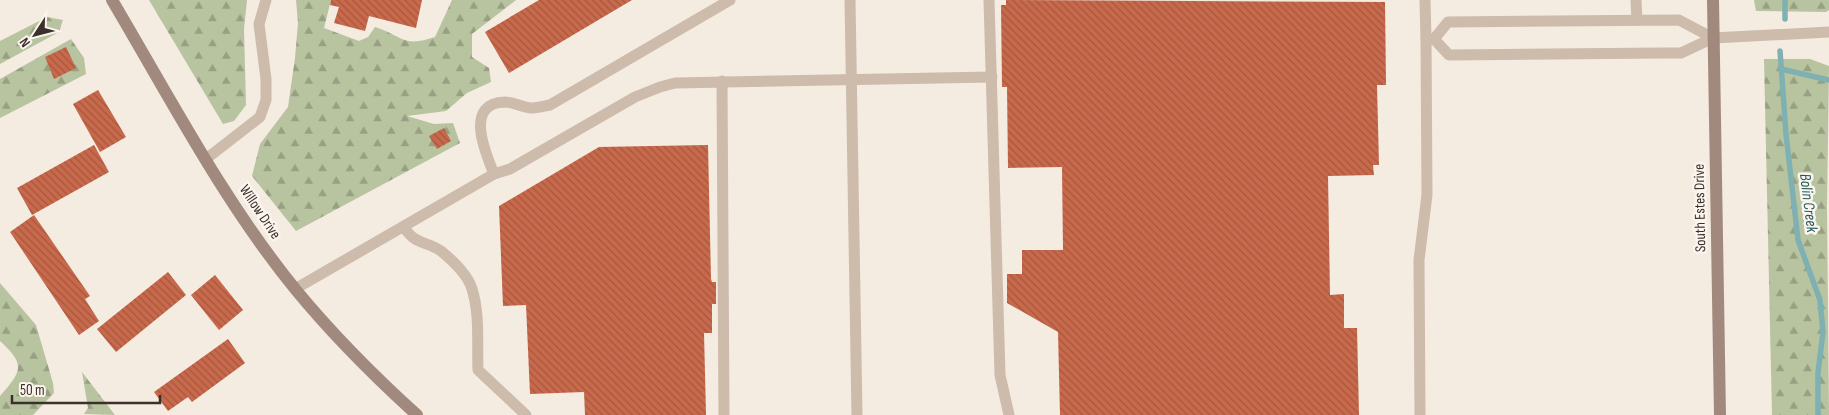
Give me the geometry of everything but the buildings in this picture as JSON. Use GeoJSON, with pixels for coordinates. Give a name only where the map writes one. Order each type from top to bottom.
{"type":"FeatureCollection","features":[{"type":"Feature","properties":{"kind":"street","name":"Willow Drive"},"geometry":{"type":"LineString","coordinates":[[112,0],[206,159],[257,237],[333,334],[417,415]]}},
{"type":"Feature","properties":{"kind":"street","name":"South Estes Drive"},"geometry":{"type":"LineString","coordinates":[[1713,0],[1720,415]]}},
{"type":"Feature","properties":{"kind":"lane"},"geometry":{"type":"LineString","coordinates":[[206,159],[260,118],[266,100],[266,79],[258,24],[266,0]]}},
{"type":"Feature","properties":{"kind":"lane"},"geometry":{"type":"LineString","coordinates":[[494,174],[484,149],[480,127],[482,116],[489,107],[506,102],[532,108],[550,105],[730,0]]}},
{"type":"Feature","properties":{"kind":"lane"},"geometry":{"type":"LineString","coordinates":[[850,0],[858,415]]}},
{"type":"Feature","properties":{"kind":"lane"},"geometry":{"type":"LineString","coordinates":[[989,0],[1000,375],[1009,415]]}},
{"type":"Feature","properties":{"kind":"lane"},"geometry":{"type":"LineString","coordinates":[[1420,415],[1419,260],[1427,195],[1430,39],[1425,0]]}},
{"type":"Feature","properties":{"kind":"lane"},"geometry":{"type":"LineString","coordinates":[[1636,0],[1637,20]]}},
{"type":"Feature","properties":{"kind":"lane"},"geometry":{"type":"LineString","coordinates":[[1430,39],[1448,22],[1637,20],[1679,20],[1713,38]]}},
{"type":"Feature","properties":{"kind":"lane"},"geometry":{"type":"LineString","coordinates":[[1430,39],[1449,55],[1681,53],[1713,38],[1829,32]]}},
{"type":"Feature","properties":{"kind":"lane"},"geometry":{"type":"LineString","coordinates":[[296,289],[494,174],[510,169],[648,91],[676,83],[722,81],[992,77]]}},
{"type":"Feature","properties":{"kind":"lane"},"geometry":{"type":"LineString","coordinates":[[722,81],[724,415]]}},
{"type":"Feature","properties":{"kind":"lane"},"geometry":{"type":"LineString","coordinates":[[404,226],[412,238],[437,249],[450,258],[472,288],[477,325],[478,370],[526,415]]}},
{"type":"Feature","properties":{"kind":"green space"},"geometry":{"type":"Polygon","coordinates":[[[149,0],[247,0],[244,29],[246,105],[234,121],[223,124],[149,0]]]}},
{"type":"Feature","properties":{"kind":"green space"},"geometry":{"type":"Polygon","coordinates":[[[296,0],[331,0],[324,28],[359,41],[368,37],[375,27],[403,40],[415,41],[435,37],[452,0],[516,0],[472,34],[472,57],[489,68],[491,82],[467,93],[446,111],[407,116],[434,124],[453,123],[460,143],[296,231],[252,176],[260,144],[288,107],[298,23],[296,0]]]}},
{"type":"Feature","properties":{"kind":"green space"},"geometry":{"type":"Polygon","coordinates":[[[1754,0],[1829,0],[1829,10],[1826,12],[1756,11],[1754,0]]]}},
{"type":"Feature","properties":{"kind":"green space"},"geometry":{"type":"Polygon","coordinates":[[[47,17],[63,20],[59,32],[0,64],[0,41],[47,17]]]}},
{"type":"Feature","properties":{"kind":"green space"},"geometry":{"type":"Polygon","coordinates":[[[71,39],[84,58],[86,74],[0,118],[0,79],[71,39]]]}},
{"type":"Feature","properties":{"kind":"green space"},"geometry":{"type":"Polygon","coordinates":[[[1764,59],[1810,59],[1829,66],[1827,206],[1829,415],[1772,415],[1764,59]]]}},
{"type":"Feature","properties":{"kind":"green space"},"geometry":{"type":"Polygon","coordinates":[[[0,283],[36,325],[53,383],[54,393],[33,415],[0,415],[0,396],[17,374],[18,368],[14,356],[0,341],[0,283]]]}},
{"type":"Feature","properties":{"kind":"green space"},"geometry":{"type":"Polygon","coordinates":[[[82,372],[115,415],[84,414],[88,408],[82,372]]]}},
{"type":"Feature","properties":{"kind":"waterway","name":"Bolin Creek"},"geometry":{"type":"LineString","coordinates":[[1785,0],[1785,19]]}},
{"type":"Feature","properties":{"kind":"waterway","name":"Bolin Creek"},"geometry":{"type":"LineString","coordinates":[[1780,51],[1786,134],[1798,240],[1820,300],[1823,332],[1818,373],[1818,415]]}},
{"type":"Feature","properties":{"kind":"waterway"},"geometry":{"type":"LineString","coordinates":[[1781,69],[1829,80]]}}]}
